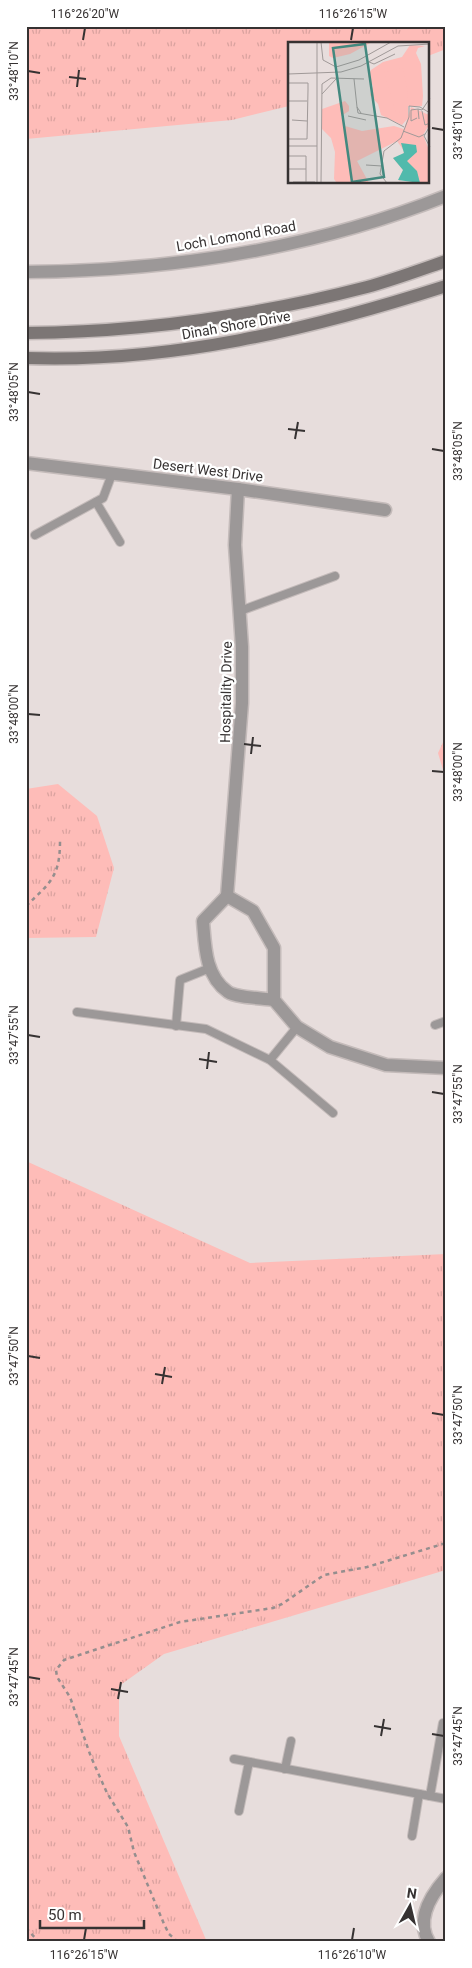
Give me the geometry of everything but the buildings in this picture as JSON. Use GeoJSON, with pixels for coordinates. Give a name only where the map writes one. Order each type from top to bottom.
{"type":"FeatureCollection","features":[{"type":"Feature","properties":{"kind":"main road","name":"Dinah Shore Drive"},"geometry":{"type":"LineString","coordinates":[[26,333],[85,332],[183,324],[278,307],[368,287],[446,262]]}},
{"type":"Feature","properties":{"kind":"main road","name":"Dinah Shore Drive"},"geometry":{"type":"LineString","coordinates":[[26,358],[69,359],[210,346],[268,336],[368,311],[446,286]]}},
{"type":"Feature","properties":{"kind":"street","name":"Loch Lomond Road"},"geometry":{"type":"LineString","coordinates":[[26,272],[132,268],[255,251],[351,228],[446,196]]}},
{"type":"Feature","properties":{"kind":"street","name":"Desert West Drive"},"geometry":{"type":"LineString","coordinates":[[26,463],[238,488],[385,510]]}},
{"type":"Feature","properties":{"kind":"street","name":"Hospitality Drive"},"geometry":{"type":"LineString","coordinates":[[227,896],[242,703],[242,647],[235,545],[238,488]]}},
{"type":"Feature","properties":{"kind":"street"},"geometry":{"type":"LineString","coordinates":[[274,1000],[274,948],[253,911],[227,896],[203,921],[206,958],[216,979],[229,992],[274,1000],[297,1027],[330,1047],[386,1065],[446,1068]]}},
{"type":"Feature","properties":{"kind":"street"},"geometry":{"type":"LineString","coordinates":[[429,1942],[425,1936],[423,1918],[430,1898],[444,1881]]}},
{"type":"Feature","properties":{"kind":"lane"},"geometry":{"type":"LineString","coordinates":[[35,535],[103,498],[112,474]]}},
{"type":"Feature","properties":{"kind":"lane"},"geometry":{"type":"LineString","coordinates":[[96,502],[120,542]]}},
{"type":"Feature","properties":{"kind":"lane"},"geometry":{"type":"LineString","coordinates":[[240,611],[335,576]]}},
{"type":"Feature","properties":{"kind":"lane"},"geometry":{"type":"LineString","coordinates":[[176,1026],[180,980],[210,968]]}},
{"type":"Feature","properties":{"kind":"lane"},"geometry":{"type":"LineString","coordinates":[[77,1012],[206,1030],[270,1060],[333,1113]]}},
{"type":"Feature","properties":{"kind":"lane"},"geometry":{"type":"LineString","coordinates":[[435,1025],[446,1021]]}},
{"type":"Feature","properties":{"kind":"lane"},"geometry":{"type":"LineString","coordinates":[[270,1060],[297,1027]]}},
{"type":"Feature","properties":{"kind":"lane"},"geometry":{"type":"LineString","coordinates":[[430,1796],[444,1723]]}},
{"type":"Feature","properties":{"kind":"lane"},"geometry":{"type":"LineString","coordinates":[[285,1769],[291,1741]]}},
{"type":"Feature","properties":{"kind":"lane"},"geometry":{"type":"LineString","coordinates":[[234,1759],[446,1799]]}},
{"type":"Feature","properties":{"kind":"lane"},"geometry":{"type":"LineString","coordinates":[[239,1811],[249,1762]]}},
{"type":"Feature","properties":{"kind":"lane"},"geometry":{"type":"LineString","coordinates":[[412,1836],[419,1794]]}},
{"type":"Feature","properties":{"kind":"path"},"geometry":{"type":"LineString","coordinates":[[26,906],[48,886],[55,875],[60,859],[60,841]]}},
{"type":"Feature","properties":{"kind":"path"},"geometry":{"type":"LineString","coordinates":[[178,1942],[169,1934],[164,1924],[134,1852],[128,1827],[107,1793],[91,1756],[70,1697],[57,1677],[56,1670],[59,1665],[64,1660],[180,1622],[273,1608],[282,1604],[324,1575],[366,1567],[446,1543]]}},
{"type":"Feature","properties":{"kind":"path"},"geometry":{"type":"LineString","coordinates":[[26,1928],[39,1942]]}},
{"type":"Feature","properties":{"kind":"green space"},"geometry":{"type":"Polygon","coordinates":[[[26,26],[446,26],[446,49],[430,55],[430,42],[288,42],[288,106],[232,120],[26,139],[26,26]]]}},
{"type":"Feature","properties":{"kind":"green space"},"geometry":{"type":"Polygon","coordinates":[[[446,736],[446,780],[438,753],[446,736]]]}},
{"type":"Feature","properties":{"kind":"green space"},"geometry":{"type":"Polygon","coordinates":[[[58,784],[97,816],[114,868],[96,937],[26,938],[26,789],[58,784]]]}},
{"type":"Feature","properties":{"kind":"green space"},"geometry":{"type":"Polygon","coordinates":[[[26,1161],[250,1263],[446,1254],[446,1570],[164,1654],[119,1686],[119,1736],[207,1942],[26,1942],[26,1161]]]}}]}
